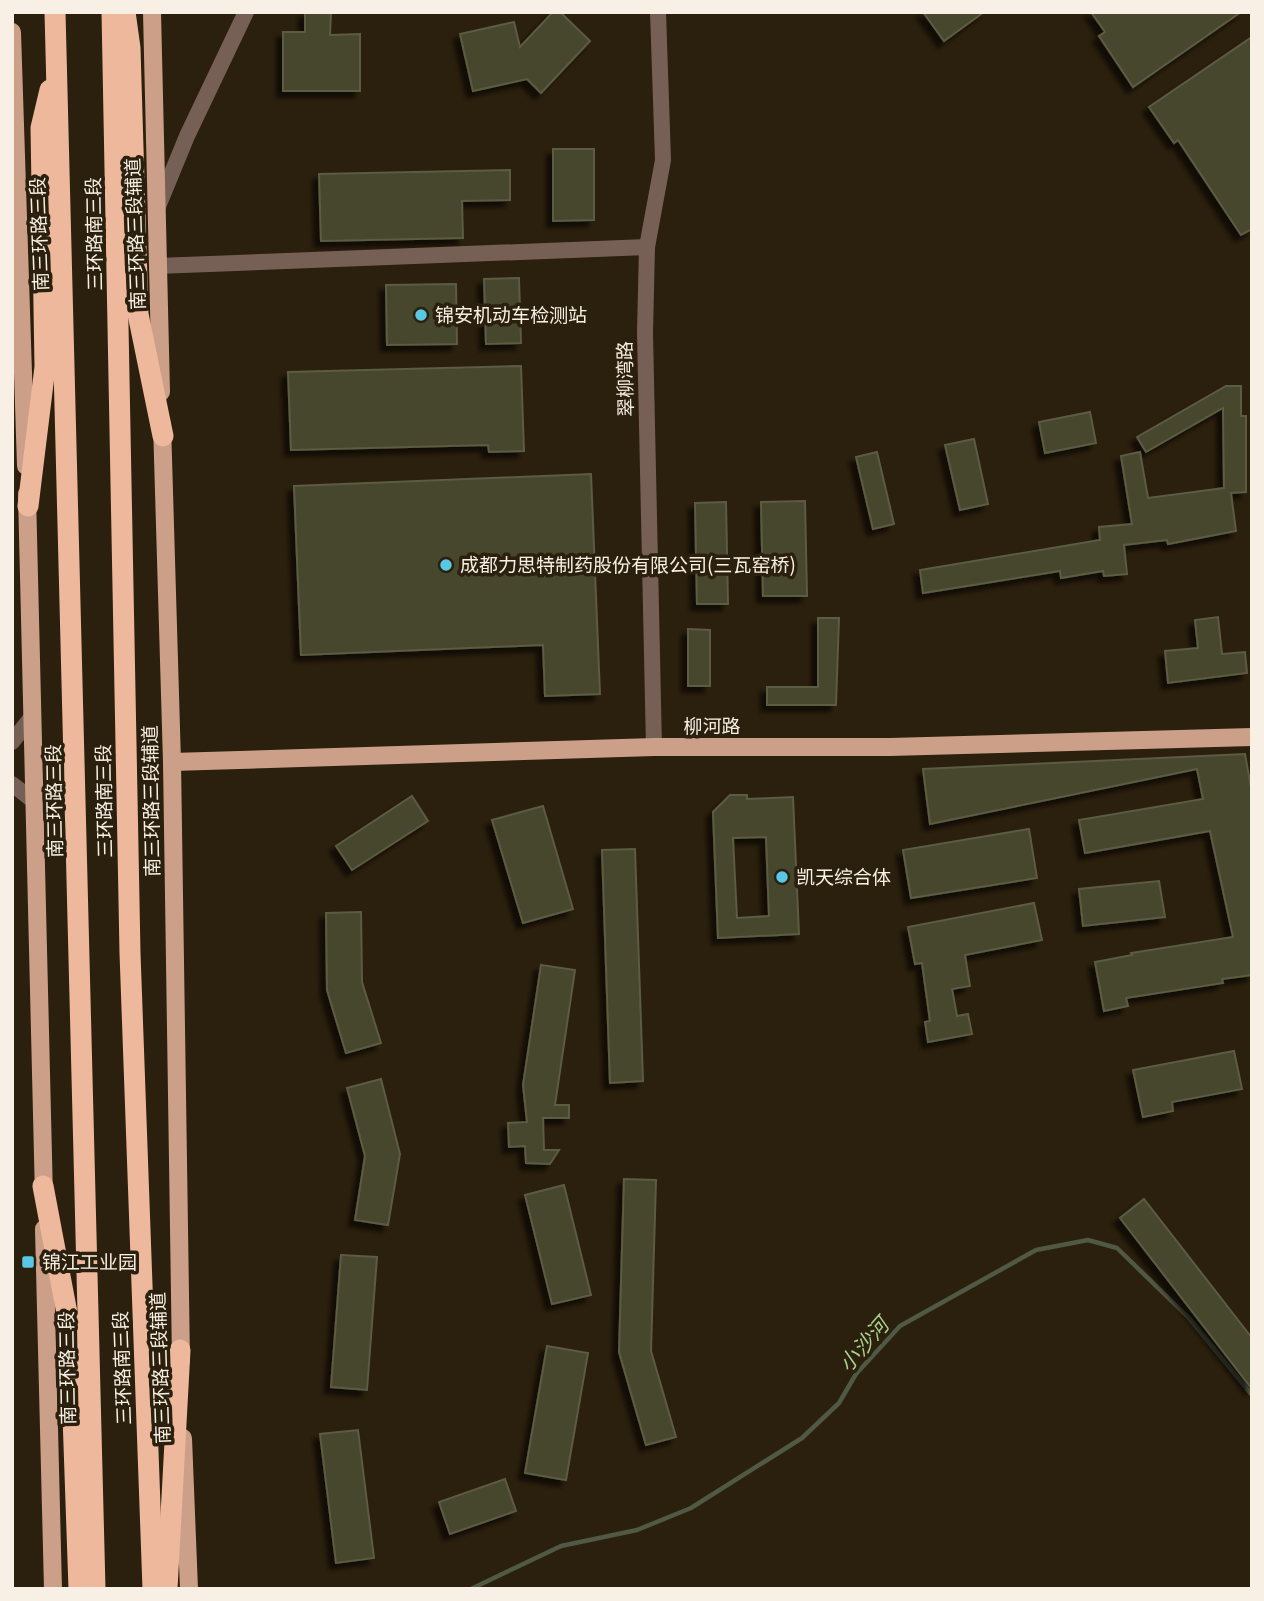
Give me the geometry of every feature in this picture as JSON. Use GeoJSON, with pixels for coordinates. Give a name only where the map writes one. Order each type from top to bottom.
{"type":"FeatureCollection","features":[{"type":"Feature","properties":{"kind":"highway","name":"南三环路三段"},"geometry":{"type":"LineString","coordinates":[[55,12],[95,1589]]}},
{"type":"Feature","properties":{"kind":"highway","name":"三环路南三段"},"geometry":{"type":"LineString","coordinates":[[112,12],[130,967],[153,1589]]}},
{"type":"Feature","properties":{"kind":"highway"},"geometry":{"type":"LineString","coordinates":[[125,12],[130,48],[138,314],[163,436]]}},
{"type":"Feature","properties":{"kind":"highway"},"geometry":{"type":"LineString","coordinates":[[28,506],[45,367],[41,128],[56,64]]}},
{"type":"Feature","properties":{"kind":"highway"},"geometry":{"type":"LineString","coordinates":[[43,1186],[70,1329],[79,1589]]}},
{"type":"Feature","properties":{"kind":"highway"},"geometry":{"type":"LineString","coordinates":[[167,1589],[180,1350]]}},
{"type":"Feature","properties":{"kind":"main road","name":"南三环路三段辅道"},"geometry":{"type":"LineString","coordinates":[[152,12],[155,215],[172,762],[180,1350],[189,1589]]}},
{"type":"Feature","properties":{"kind":"main road"},"geometry":{"type":"LineString","coordinates":[[12,32],[16,349],[28,506],[52,1589]]}},
{"type":"Feature","properties":{"kind":"main road","name":"柳河路"},"geometry":{"type":"LineString","coordinates":[[172,762],[654,747],[890,747],[1252,737]]}},
{"type":"Feature","properties":{"kind":"street"},"geometry":{"type":"LineString","coordinates":[[155,215],[187,136],[246,12]]}},
{"type":"Feature","properties":{"kind":"street","name":"翠柳湾路"},"geometry":{"type":"LineString","coordinates":[[654,747],[645,333],[647,247],[663,160],[658,12]]}},
{"type":"Feature","properties":{"kind":"street"},"geometry":{"type":"LineString","coordinates":[[157,266],[647,247]]}},
{"type":"Feature","properties":{"kind":"street"},"geometry":{"type":"LineString","coordinates":[[12,741],[32,718]]}},
{"type":"Feature","properties":{"kind":"street"},"geometry":{"type":"LineString","coordinates":[[12,784],[35,802]]}},
{"type":"Feature","properties":{"kind":"building"},"geometry":{"type":"Polygon","coordinates":[[[305,12],[331,12],[330,35],[360,34],[360,91],[283,91],[283,32],[305,32],[305,12]]]}},
{"type":"Feature","properties":{"kind":"building"},"geometry":{"type":"Polygon","coordinates":[[[553,12],[560,12],[590,41],[541,93],[527,79],[473,91],[460,34],[514,22],[520,47],[553,12]]]}},
{"type":"Feature","properties":{"kind":"building"},"geometry":{"type":"Polygon","coordinates":[[[923,12],[984,12],[944,41],[923,12]]]}},
{"type":"Feature","properties":{"kind":"building"},"geometry":{"type":"Polygon","coordinates":[[[1091,12],[1241,12],[1133,87],[1099,36],[1105,32],[1091,12]]]}},
{"type":"Feature","properties":{"kind":"building"},"geometry":{"type":"Polygon","coordinates":[[[1252,37],[1252,229],[1241,235],[1178,140],[1174,143],[1149,107],[1252,37]]]}},
{"type":"Feature","properties":{"kind":"building"},"geometry":{"type":"Polygon","coordinates":[[[553,149],[594,149],[594,220],[553,221],[553,149]]]}},
{"type":"Feature","properties":{"kind":"building"},"geometry":{"type":"Polygon","coordinates":[[[510,170],[510,200],[462,201],[463,238],[321,241],[319,174],[510,170]]]}},
{"type":"Feature","properties":{"kind":"building"},"geometry":{"type":"Polygon","coordinates":[[[519,278],[521,343],[486,344],[484,279],[519,278]]]}},
{"type":"Feature","properties":{"kind":"building","name":"锦安机动车检测站"},"geometry":{"type":"Polygon","coordinates":[[[456,284],[457,344],[387,345],[386,285],[456,284]]]}},
{"type":"Feature","properties":{"kind":"building"},"geometry":{"type":"Polygon","coordinates":[[[521,366],[524,451],[489,452],[488,445],[291,450],[288,372],[521,366]]]}},
{"type":"Feature","properties":{"kind":"building"},"geometry":{"type":"Polygon","coordinates":[[[1226,386],[1241,386],[1241,416],[1246,416],[1246,492],[1231,493],[1236,531],[1168,544],[1167,540],[1124,545],[1127,574],[1104,576],[1103,571],[1061,578],[1060,571],[923,593],[920,570],[1100,540],[1099,527],[1132,524],[1121,456],[1140,452],[1148,498],[1224,488],[1223,408],[1146,452],[1137,437],[1226,386]]]}},
{"type":"Feature","properties":{"kind":"building"},"geometry":{"type":"Polygon","coordinates":[[[1090,412],[1096,443],[1045,453],[1039,422],[1090,412]]]}},
{"type":"Feature","properties":{"kind":"building"},"geometry":{"type":"Polygon","coordinates":[[[974,439],[988,504],[960,510],[945,445],[974,439]]]}},
{"type":"Feature","properties":{"kind":"building"},"geometry":{"type":"Polygon","coordinates":[[[877,452],[894,524],[873,529],[856,457],[877,452]]]}},
{"type":"Feature","properties":{"kind":"building","name":"成都力思特制药股份有限公司(三瓦窑桥)"},"geometry":{"type":"Polygon","coordinates":[[[591,474],[600,694],[545,696],[543,645],[301,655],[294,486],[591,474]]]}},
{"type":"Feature","properties":{"kind":"building"},"geometry":{"type":"Polygon","coordinates":[[[805,501],[807,596],[763,596],[761,502],[805,501]]]}},
{"type":"Feature","properties":{"kind":"building"},"geometry":{"type":"Polygon","coordinates":[[[726,502],[728,604],[697,604],[695,503],[726,502]]]}},
{"type":"Feature","properties":{"kind":"building"},"geometry":{"type":"Polygon","coordinates":[[[1218,617],[1222,654],[1245,652],[1247,673],[1168,683],[1165,651],[1198,648],[1195,620],[1218,617]]]}},
{"type":"Feature","properties":{"kind":"building"},"geometry":{"type":"Polygon","coordinates":[[[818,618],[839,618],[836,705],[767,705],[767,687],[818,687],[818,618]]]}},
{"type":"Feature","properties":{"kind":"building"},"geometry":{"type":"Polygon","coordinates":[[[688,629],[710,630],[710,686],[688,686],[688,629]]]}},
{"type":"Feature","properties":{"kind":"building"},"geometry":{"type":"Polygon","coordinates":[[[1245,754],[1252,793],[1252,975],[1222,979],[1223,983],[1126,998],[1128,1006],[1104,1011],[1095,962],[1132,955],[1131,953],[1233,937],[1210,831],[1085,853],[1079,820],[1203,799],[1197,769],[930,824],[923,769],[1245,754]]]}},
{"type":"Feature","properties":{"kind":"building","name":"凯天综合体"},"geometry":{"type":"Polygon","coordinates":[[[730,795],[747,795],[747,799],[793,797],[799,934],[718,938],[713,812],[730,795]],[[766,837],[733,838],[737,918],[769,916],[766,837]]]}},
{"type":"Feature","properties":{"kind":"building"},"geometry":{"type":"Polygon","coordinates":[[[412,796],[428,821],[352,870],[336,846],[412,796]]]}},
{"type":"Feature","properties":{"kind":"building"},"geometry":{"type":"Polygon","coordinates":[[[543,806],[573,909],[523,923],[492,820],[543,806]]]}},
{"type":"Feature","properties":{"kind":"building"},"geometry":{"type":"Polygon","coordinates":[[[1029,829],[1037,878],[911,898],[903,850],[1029,829]]]}},
{"type":"Feature","properties":{"kind":"building"},"geometry":{"type":"Polygon","coordinates":[[[635,849],[643,1081],[610,1083],[602,850],[635,849]]]}},
{"type":"Feature","properties":{"kind":"building"},"geometry":{"type":"Polygon","coordinates":[[[1159,881],[1165,917],[1083,926],[1079,889],[1159,881]]]}},
{"type":"Feature","properties":{"kind":"building"},"geometry":{"type":"Polygon","coordinates":[[[1034,903],[1042,940],[965,955],[970,986],[952,989],[957,1016],[968,1014],[972,1034],[928,1042],[925,1022],[930,1021],[922,963],[915,964],[908,927],[1034,903]]]}},
{"type":"Feature","properties":{"kind":"building"},"geometry":{"type":"Polygon","coordinates":[[[361,912],[362,982],[381,1043],[346,1053],[327,990],[326,913],[361,912]]]}},
{"type":"Feature","properties":{"kind":"building"},"geometry":{"type":"Polygon","coordinates":[[[541,965],[575,970],[555,1105],[569,1105],[569,1118],[543,1118],[544,1150],[559,1150],[550,1164],[526,1163],[525,1146],[509,1147],[508,1123],[527,1122],[523,1085],[541,965]]]}},
{"type":"Feature","properties":{"kind":"building"},"geometry":{"type":"Polygon","coordinates":[[[1234,1051],[1242,1089],[1172,1102],[1173,1111],[1143,1117],[1133,1070],[1234,1051]]]}},
{"type":"Feature","properties":{"kind":"building"},"geometry":{"type":"Polygon","coordinates":[[[381,1079],[400,1154],[388,1225],[355,1220],[365,1156],[347,1088],[381,1079]]]}},
{"type":"Feature","properties":{"kind":"building"},"geometry":{"type":"Polygon","coordinates":[[[624,1179],[656,1180],[651,1351],[676,1437],[646,1445],[619,1352],[624,1179]]]}},
{"type":"Feature","properties":{"kind":"building"},"geometry":{"type":"Polygon","coordinates":[[[564,1185],[591,1295],[552,1304],[525,1195],[564,1185]]]}},
{"type":"Feature","properties":{"kind":"building"},"geometry":{"type":"Polygon","coordinates":[[[1144,1199],[1252,1338],[1252,1389],[1120,1218],[1144,1199]]]}},
{"type":"Feature","properties":{"kind":"building"},"geometry":{"type":"Polygon","coordinates":[[[341,1255],[377,1257],[367,1390],[331,1387],[341,1255]]]}},
{"type":"Feature","properties":{"kind":"building"},"geometry":{"type":"Polygon","coordinates":[[[547,1346],[588,1353],[566,1480],[525,1473],[547,1346]]]}},
{"type":"Feature","properties":{"kind":"building"},"geometry":{"type":"Polygon","coordinates":[[[358,1430],[374,1558],[336,1563],[320,1434],[358,1430]]]}},
{"type":"Feature","properties":{"kind":"building"},"geometry":{"type":"Polygon","coordinates":[[[505,1479],[516,1511],[450,1534],[439,1502],[505,1479]]]}},
{"type":"Feature","properties":{"kind":"waterway","name":"小沙河"},"geometry":{"type":"LineString","coordinates":[[471,1589],[561,1546],[637,1530],[691,1508],[802,1438],[839,1403],[856,1374],[900,1326],[1036,1250],[1088,1240],[1117,1248],[1189,1318],[1252,1395]]}},
{"type":"Feature","properties":{"kind":"place","name":"锦安机动车检测站"},"geometry":{"type":"Point","coordinates":[421,315]}},
{"type":"Feature","properties":{"kind":"place","name":"成都力思特制药股份有限公司(三瓦窑桥)"},"geometry":{"type":"Point","coordinates":[446,565]}},
{"type":"Feature","properties":{"kind":"place","name":"凯天综合体"},"geometry":{"type":"Point","coordinates":[782,877]}},
{"type":"Feature","properties":{"kind":"place","name":"锦江工业园"},"geometry":{"type":"Point","coordinates":[28,1262]}}]}
